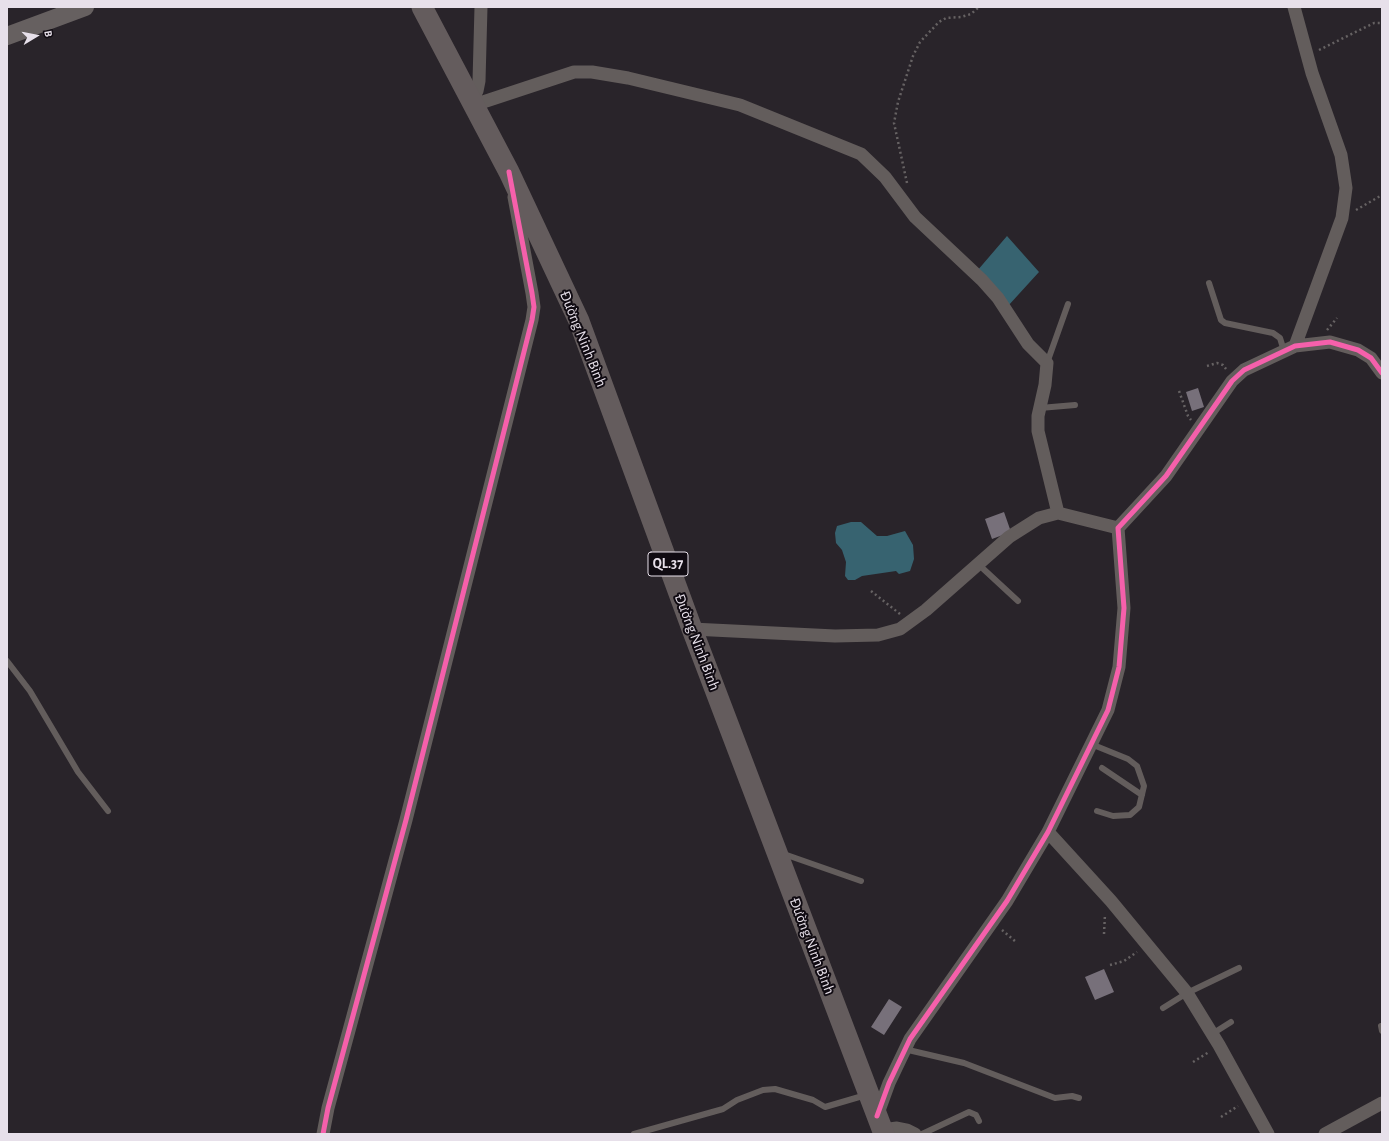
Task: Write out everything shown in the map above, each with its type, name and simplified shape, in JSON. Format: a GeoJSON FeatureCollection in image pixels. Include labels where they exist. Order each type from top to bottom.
{"type":"FeatureCollection","features":[{"type":"Feature","properties":{"kind":"highway","name":"Đường Ninh Bình"},"geometry":{"type":"LineString","coordinates":[[422,8],[509,172],[578,321],[692,629],[881,1127]]}},
{"type":"Feature","properties":{"kind":"main road"},"geometry":{"type":"LineString","coordinates":[[7,36],[85,7]]}},
{"type":"Feature","properties":{"kind":"street"},"geometry":{"type":"LineString","coordinates":[[472,102],[477,91],[479,81],[481,7]]}},
{"type":"Feature","properties":{"kind":"street"},"geometry":{"type":"LineString","coordinates":[[1290,349],[1342,218],[1346,188],[1341,155],[1307,56],[1294,7]]}},
{"type":"Feature","properties":{"kind":"street"},"geometry":{"type":"LineString","coordinates":[[472,102],[574,72],[592,72],[628,78],[740,105],[861,154],[885,177],[916,217],[982,280],[998,298],[1028,344],[1047,364],[1038,431],[1040,446],[1058,513]]}},
{"type":"Feature","properties":{"kind":"street"},"geometry":{"type":"LineString","coordinates":[[323,1134],[330,1101],[408,813],[532,320],[534,307],[532,293],[509,172]]}},
{"type":"Feature","properties":{"kind":"street"},"geometry":{"type":"LineString","coordinates":[[915,1134],[907,1130],[881,1127],[904,1049],[918,1026],[1007,901],[1048,832],[1108,710],[1115,687],[1121,651],[1124,602],[1118,528],[1166,476],[1233,379],[1244,370],[1290,349],[1330,342],[1344,344],[1358,350],[1371,358],[1382,373]]}},
{"type":"Feature","properties":{"kind":"street"},"geometry":{"type":"LineString","coordinates":[[692,629],[835,636],[878,635],[900,629],[926,610],[1015,533],[1039,518],[1058,513],[1118,528]]}},
{"type":"Feature","properties":{"kind":"street"},"geometry":{"type":"LineString","coordinates":[[1048,832],[1111,901],[1187,993],[1219,1045],[1268,1134]]}},
{"type":"Feature","properties":{"kind":"street"},"geometry":{"type":"LineString","coordinates":[[1325,1134],[1382,1103]]}},
{"type":"Feature","properties":{"kind":"lane"},"geometry":{"type":"LineString","coordinates":[[1209,283],[1221,320],[1225,323],[1273,333],[1290,349]]}},
{"type":"Feature","properties":{"kind":"lane"},"geometry":{"type":"LineString","coordinates":[[1047,364],[1068,304]]}},
{"type":"Feature","properties":{"kind":"lane"},"geometry":{"type":"LineString","coordinates":[[1040,408],[1074,405]]}},
{"type":"Feature","properties":{"kind":"lane"},"geometry":{"type":"LineString","coordinates":[[978,564],[1018,601]]}},
{"type":"Feature","properties":{"kind":"lane"},"geometry":{"type":"LineString","coordinates":[[7,661],[30,691],[78,772],[108,811]]}},
{"type":"Feature","properties":{"kind":"lane"},"geometry":{"type":"LineString","coordinates":[[1091,744],[1128,759],[1137,766],[1144,786],[1138,809],[1130,815],[1112,816],[1097,812]]}},
{"type":"Feature","properties":{"kind":"lane"},"geometry":{"type":"LineString","coordinates":[[1102,768],[1142,795]]}},
{"type":"Feature","properties":{"kind":"lane"},"geometry":{"type":"LineString","coordinates":[[776,851],[861,881]]}},
{"type":"Feature","properties":{"kind":"lane"},"geometry":{"type":"LineString","coordinates":[[1163,1008],[1187,993],[1239,968]]}},
{"type":"Feature","properties":{"kind":"lane"},"geometry":{"type":"LineString","coordinates":[[1212,1034],[1231,1022]]}},
{"type":"Feature","properties":{"kind":"lane"},"geometry":{"type":"LineString","coordinates":[[904,1049],[964,1063],[1055,1098],[1072,1096],[1079,1098]]}},
{"type":"Feature","properties":{"kind":"lane"},"geometry":{"type":"LineString","coordinates":[[634,1134],[724,1109],[737,1100],[763,1090],[775,1089],[813,1100],[825,1107],[868,1095]]}},
{"type":"Feature","properties":{"kind":"lane"},"geometry":{"type":"LineString","coordinates":[[922,1134],[969,1112],[976,1116],[979,1121]]}},
{"type":"Feature","properties":{"kind":"path"},"geometry":{"type":"LineString","coordinates":[[907,185],[894,123],[898,102],[913,56],[920,42],[939,22],[946,18],[961,17],[971,14],[979,7]]}},
{"type":"Feature","properties":{"kind":"path"},"geometry":{"type":"LineString","coordinates":[[1307,56],[1374,23],[1382,23]]}},
{"type":"Feature","properties":{"kind":"path"},"geometry":{"type":"LineString","coordinates":[[1344,206],[1358,209],[1382,195]]}},
{"type":"Feature","properties":{"kind":"path"},"geometry":{"type":"LineString","coordinates":[[1207,366],[1217,363],[1223,365],[1233,379]]}},
{"type":"Feature","properties":{"kind":"path"},"geometry":{"type":"LineString","coordinates":[[1179,391],[1188,416],[1198,429]]}},
{"type":"Feature","properties":{"kind":"path"},"geometry":{"type":"LineString","coordinates":[[871,591],[910,621]]}},
{"type":"Feature","properties":{"kind":"path"},"geometry":{"type":"LineString","coordinates":[[992,921],[1016,942]]}},
{"type":"Feature","properties":{"kind":"path"},"geometry":{"type":"LineString","coordinates":[[1110,965],[1124,961],[1147,944]]}},
{"type":"Feature","properties":{"kind":"path"},"geometry":{"type":"LineString","coordinates":[[1193,1062],[1219,1045]]}},
{"type":"Feature","properties":{"kind":"path"},"geometry":{"type":"LineString","coordinates":[[1222,1117],[1248,1099]]}},
{"type":"Feature","properties":{"kind":"water"},"geometry":{"type":"Polygon","coordinates":[[[1007,236],[1039,272],[1008,306],[977,271],[1007,236]]]}},
{"type":"Feature","properties":{"kind":"water"},"geometry":{"type":"Polygon","coordinates":[[[851,522],[861,522],[877,536],[887,536],[905,531],[913,545],[914,559],[910,571],[899,574],[896,571],[862,576],[855,580],[848,580],[845,576],[846,562],[842,550],[836,543],[835,533],[837,526],[851,522]]]}},
{"type":"Feature","properties":{"kind":"building"},"geometry":{"type":"Polygon","coordinates":[[[1198,388],[1204,407],[1192,411],[1186,392],[1198,388]]]}},
{"type":"Feature","properties":{"kind":"building"},"geometry":{"type":"Polygon","coordinates":[[[1004,512],[1011,532],[992,539],[985,519],[1004,512]]]}},
{"type":"Feature","properties":{"kind":"building"},"geometry":{"type":"Polygon","coordinates":[[[1104,969],[1114,992],[1095,1000],[1085,977],[1104,969]]]}},
{"type":"Feature","properties":{"kind":"building"},"geometry":{"type":"Polygon","coordinates":[[[889,999],[902,1007],[884,1035],[871,1027],[889,999]]]}},
{"type":"Feature","properties":{"kind":"cycle path"},"geometry":{"type":"LineString","coordinates":[[323,1134],[328,1108],[406,820],[532,320],[534,307],[532,293],[509,172]]}},
{"type":"Feature","properties":{"kind":"cycle path"},"geometry":{"type":"LineString","coordinates":[[877,1116],[889,1083],[910,1039],[1007,901],[1048,832],[1108,710],[1119,667],[1124,608],[1118,528],[1166,476],[1232,381],[1244,370],[1295,346],[1330,342],[1358,350],[1371,358],[1382,373]]}}]}
